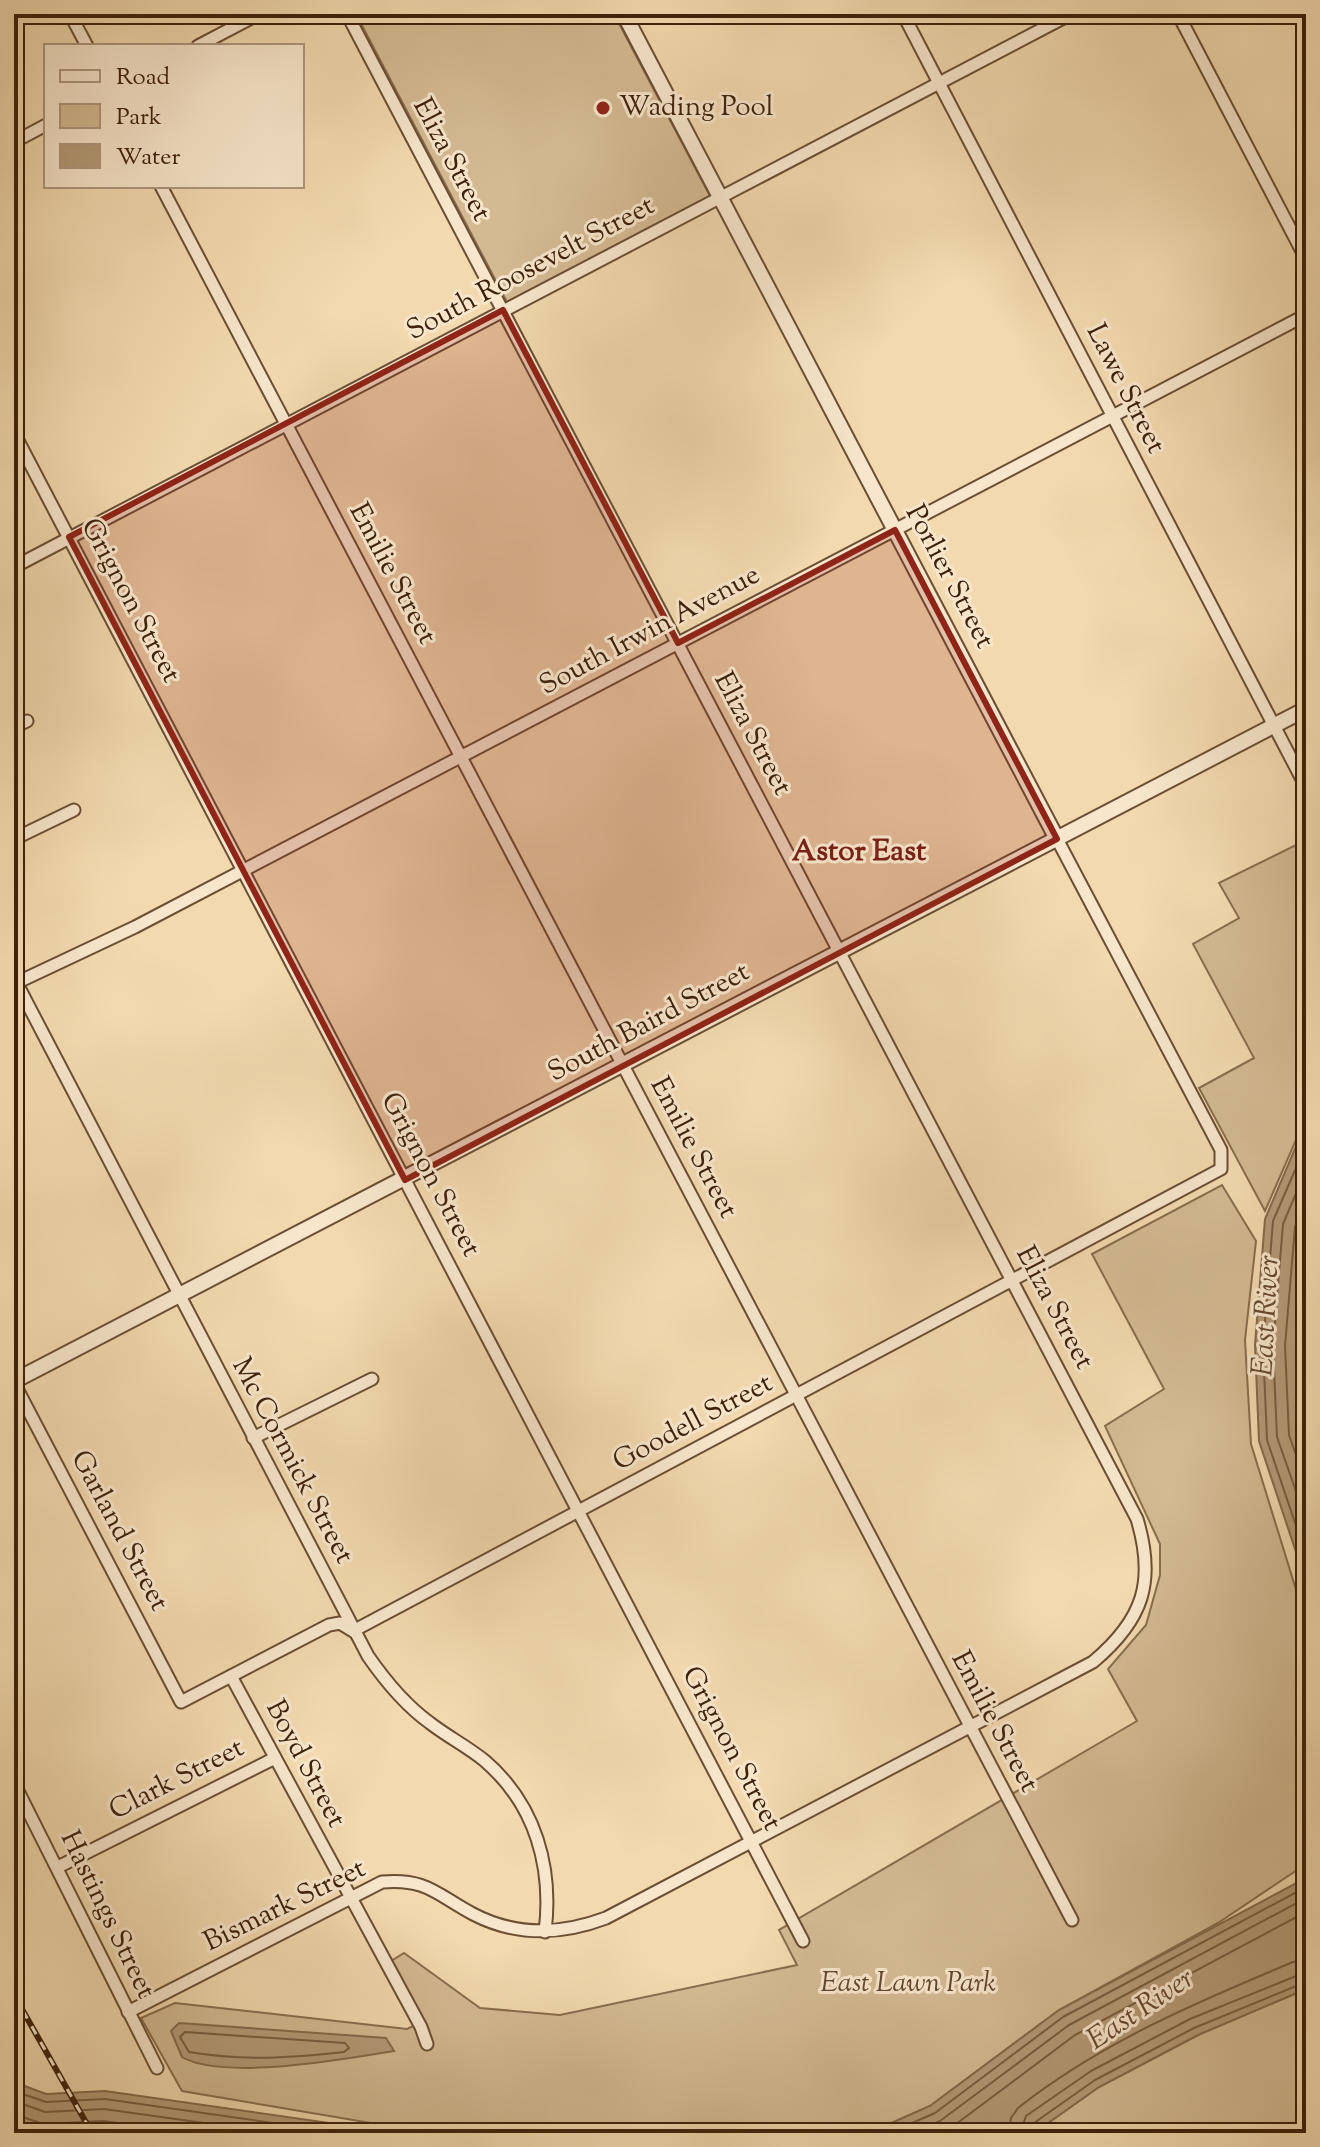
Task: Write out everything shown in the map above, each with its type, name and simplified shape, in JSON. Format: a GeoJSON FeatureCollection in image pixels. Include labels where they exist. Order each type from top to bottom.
{"type":"FeatureCollection","features":[{"type":"Feature","properties":{"kind":"street"},"geometry":{"type":"LineString","coordinates":[[70,14],[86,44]]}},
{"type":"Feature","properties":{"kind":"street"},"geometry":{"type":"LineString","coordinates":[[202,44],[259,14]]}},
{"type":"Feature","properties":{"kind":"street","name":"Eliza Street"},"geometry":{"type":"LineString","coordinates":[[347,14],[1137,1519],[1145,1544],[1146,1579],[1137,1609],[1116,1643],[1093,1662],[969,1727]]}},
{"type":"Feature","properties":{"kind":"street","name":"Porlier Street"},"geometry":{"type":"LineString","coordinates":[[624,14],[1221,1150],[1224,1164]]}},
{"type":"Feature","properties":{"kind":"street","name":"Lawe Street"},"geometry":{"type":"LineString","coordinates":[[903,14],[1306,787]]}},
{"type":"Feature","properties":{"kind":"street","name":"South Roosevelt Street"},"geometry":{"type":"LineString","coordinates":[[14,567],[1071,14]]}},
{"type":"Feature","properties":{"kind":"street"},"geometry":{"type":"LineString","coordinates":[[1178,14],[1306,259]]}},
{"type":"Feature","properties":{"kind":"street"},"geometry":{"type":"LineString","coordinates":[[14,142],[44,126]]}},
{"type":"Feature","properties":{"kind":"street","name":"Emilie Street"},"geometry":{"type":"LineString","coordinates":[[162,188],[1072,1920]]}},
{"type":"Feature","properties":{"kind":"street","name":"South Irwin Avenue"},"geometry":{"type":"LineString","coordinates":[[15,981],[135,927],[1306,315]]}},
{"type":"Feature","properties":{"kind":"street","name":"Grignon Street"},"geometry":{"type":"LineString","coordinates":[[14,433],[803,1941]]}},
{"type":"Feature","properties":{"kind":"street","name":"South Baird Street"},"geometry":{"type":"LineString","coordinates":[[14,1382],[1306,709]]}},
{"type":"Feature","properties":{"kind":"street"},"geometry":{"type":"LineString","coordinates":[[14,727],[27,721]]}},
{"type":"Feature","properties":{"kind":"street"},"geometry":{"type":"LineString","coordinates":[[14,839],[74,810]]}},
{"type":"Feature","properties":{"kind":"street","name":"Mc Cormick Street"},"geometry":{"type":"LineString","coordinates":[[15,981],[353,1631],[396,1693],[431,1724],[487,1763],[515,1794],[533,1826],[545,1863],[548,1907],[545,1932]]}},
{"type":"Feature","properties":{"kind":"street","name":"Goodell Street"},"geometry":{"type":"LineString","coordinates":[[181,1702],[329,1625],[340,1623],[353,1631],[1013,1283],[1209,1177],[1224,1164]]}},
{"type":"Feature","properties":{"kind":"street"},"geometry":{"type":"LineString","coordinates":[[253,1438],[372,1379]]}},
{"type":"Feature","properties":{"kind":"street","name":"Garland Street"},"geometry":{"type":"LineString","coordinates":[[14,1382],[181,1702]]}},
{"type":"Feature","properties":{"kind":"street","name":"Boyd Street"},"geometry":{"type":"LineString","coordinates":[[231,1676],[427,2044]]}},
{"type":"Feature","properties":{"kind":"street","name":"Bismark Street"},"geometry":{"type":"LineString","coordinates":[[128,2012],[382,1882],[412,1881],[439,1891],[487,1921],[523,1931],[545,1932],[585,1926],[969,1727]]}},
{"type":"Feature","properties":{"kind":"street","name":"Clark Street"},"geometry":{"type":"LineString","coordinates":[[58,1867],[275,1758]]}},
{"type":"Feature","properties":{"kind":"street","name":"Hastings Street"},"geometry":{"type":"LineString","coordinates":[[14,1783],[58,1867],[58,1878],[157,2068]]}},
{"type":"Feature","properties":{"kind":"highlighted area"},"geometry":{"type":"Polygon","coordinates":[[[503,310],[678,643],[895,530],[1057,839],[405,1180],[69,537],[503,310]]]}},
{"type":"Feature","properties":{"kind":"green space"},"geometry":{"type":"Polygon","coordinates":[[[356,14],[614,14],[710,196],[507,302],[356,14]]]}},
{"type":"Feature","properties":{"kind":"green space"},"geometry":{"type":"Polygon","coordinates":[[[1306,840],[1306,1117],[1265,1211],[1199,1088],[1254,1058],[1193,944],[1239,918],[1219,883],[1306,840]]]}},
{"type":"Feature","properties":{"kind":"green space","name":"East Lawn Park"},"geometry":{"type":"Polygon","coordinates":[[[1222,1185],[1256,1241],[1245,1340],[1251,1444],[1306,1622],[1306,1864],[1218,1923],[1059,2010],[930,2106],[869,2133],[430,2133],[182,2091],[141,2018],[175,2003],[407,2029],[424,2021],[391,1961],[404,1953],[480,2008],[560,2015],[797,1965],[779,1930],[1137,1721],[1108,1669],[1146,1625],[1160,1575],[1160,1544],[1105,1426],[1164,1389],[1092,1254],[1222,1185]]]}},
{"type":"Feature","properties":{"kind":"green space"},"geometry":{"type":"Polygon","coordinates":[[[1306,1989],[1306,2133],[1034,2133],[1099,2087],[1198,2035],[1306,1989]]]}},
{"type":"Feature","properties":{"kind":"water","name":"East River"},"geometry":{"type":"Polygon","coordinates":[[[1306,1123],[1306,1582],[1259,1441],[1255,1345],[1265,1219],[1306,1123]]]}},
{"type":"Feature","properties":{"kind":"water","name":"East River"},"geometry":{"type":"Polygon","coordinates":[[[1306,1878],[1306,1989],[1198,2035],[1099,2087],[1034,2133],[869,2133],[930,2106],[1059,2010],[1306,1878]]]}},
{"type":"Feature","properties":{"kind":"water"},"geometry":{"type":"Polygon","coordinates":[[[179,2023],[386,2038],[394,2051],[285,2066],[254,2068],[201,2064],[182,2057],[171,2031],[179,2023]]]}},
{"type":"Feature","properties":{"kind":"water"},"geometry":{"type":"Polygon","coordinates":[[[14,2082],[46,2094],[105,2091],[399,2133],[14,2133],[14,2082]]]}},
{"type":"Feature","properties":{"kind":"railway"},"geometry":{"type":"LineString","coordinates":[[14,1995],[92,2133]]}},
{"type":"Feature","properties":{"kind":"place","name":"Wading Pool"},"geometry":{"type":"Point","coordinates":[603,108]}},
{"type":"Feature","properties":{"kind":"district","name":"Astor East"},"geometry":{"type":"Point","coordinates":[859,852]}}]}
